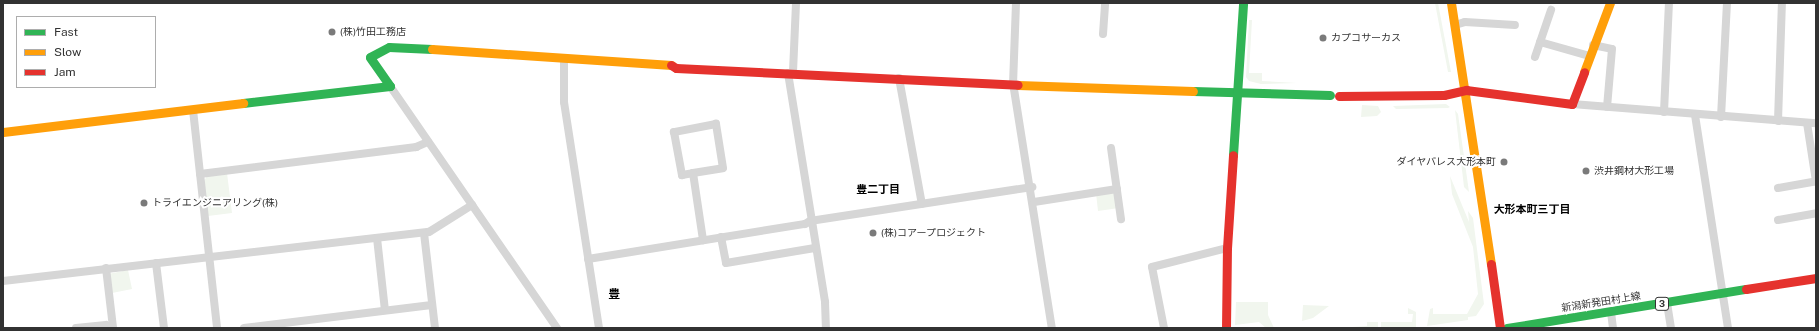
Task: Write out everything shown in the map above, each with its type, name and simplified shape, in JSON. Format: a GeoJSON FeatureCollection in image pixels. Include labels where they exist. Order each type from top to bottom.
{"type":"FeatureCollection","features":[{"type":"Feature","properties":{"kind":"street"},"geometry":{"type":"LineString","coordinates":[[796,3],[790,72],[810,221],[824,302],[826,328]]}},
{"type":"Feature","properties":{"kind":"street"},"geometry":{"type":"LineString","coordinates":[[1016,3],[1013,83],[1032,187],[1052,328]]}},
{"type":"Feature","properties":{"kind":"street"},"geometry":{"type":"LineString","coordinates":[[1103,34],[1106,3]]}},
{"type":"Feature","properties":{"kind":"street"},"geometry":{"type":"LineString","coordinates":[[1226,328],[1227,248],[1243,3]]}},
{"type":"Feature","properties":{"kind":"street"},"geometry":{"type":"LineString","coordinates":[[1451,3],[1466,90],[1500,328]]}},
{"type":"Feature","properties":{"kind":"street"},"geometry":{"type":"LineString","coordinates":[[1572,104],[1588,56],[1610,3]]}},
{"type":"Feature","properties":{"kind":"street"},"geometry":{"type":"LineString","coordinates":[[1664,112],[1669,3]]}},
{"type":"Feature","properties":{"kind":"street"},"geometry":{"type":"LineString","coordinates":[[1721,117],[1727,3]]}},
{"type":"Feature","properties":{"kind":"street"},"geometry":{"type":"LineString","coordinates":[[1778,121],[1782,3]]}},
{"type":"Feature","properties":{"kind":"street"},"geometry":{"type":"LineString","coordinates":[[1535,57],[1551,10]]}},
{"type":"Feature","properties":{"kind":"street"},"geometry":{"type":"LineString","coordinates":[[1455,25],[1465,22],[1515,25]]}},
{"type":"Feature","properties":{"kind":"street"},"geometry":{"type":"LineString","coordinates":[[1540,42],[1588,56]]}},
{"type":"Feature","properties":{"kind":"street"},"geometry":{"type":"LineString","coordinates":[[1593,45],[1612,49],[1607,107]]}},
{"type":"Feature","properties":{"kind":"street"},"geometry":{"type":"LineString","coordinates":[[557,328],[370,57],[389,48],[510,53],[513,56],[672,65],[676,68],[790,72],[1238,94],[1334,96],[1437,95],[1466,90],[1572,104],[1695,115],[1816,123]]}},
{"type":"Feature","properties":{"kind":"street"},"geometry":{"type":"LineString","coordinates":[[564,59],[564,102],[599,328]]}},
{"type":"Feature","properties":{"kind":"street"},"geometry":{"type":"LineString","coordinates":[[899,78],[922,204]]}},
{"type":"Feature","properties":{"kind":"street"},"geometry":{"type":"LineString","coordinates":[[3,132],[390,86]]}},
{"type":"Feature","properties":{"kind":"street"},"geometry":{"type":"LineString","coordinates":[[193,110],[217,328]]}},
{"type":"Feature","properties":{"kind":"street"},"geometry":{"type":"LineString","coordinates":[[1695,115],[1724,294],[1728,328]]}},
{"type":"Feature","properties":{"kind":"street"},"geometry":{"type":"LineString","coordinates":[[1778,188],[1816,181],[1807,122]]}},
{"type":"Feature","properties":{"kind":"street"},"geometry":{"type":"LineString","coordinates":[[716,124],[723,168],[693,173],[682,175],[674,132],[716,124]]}},
{"type":"Feature","properties":{"kind":"street"},"geometry":{"type":"LineString","coordinates":[[200,174],[416,147],[428,142]]}},
{"type":"Feature","properties":{"kind":"street"},"geometry":{"type":"LineString","coordinates":[[1111,148],[1121,219]]}},
{"type":"Feature","properties":{"kind":"street"},"geometry":{"type":"LineString","coordinates":[[693,173],[703,240]]}},
{"type":"Feature","properties":{"kind":"street"},"geometry":{"type":"LineString","coordinates":[[588,259],[805,224],[810,221],[1032,187]]}},
{"type":"Feature","properties":{"kind":"street"},"geometry":{"type":"LineString","coordinates":[[1034,202],[1117,189]]}},
{"type":"Feature","properties":{"kind":"street"},"geometry":{"type":"LineString","coordinates":[[3,281],[106,268],[424,233],[472,205]]}},
{"type":"Feature","properties":{"kind":"street"},"geometry":{"type":"LineString","coordinates":[[1778,220],[1816,212]]}},
{"type":"Feature","properties":{"kind":"street"},"geometry":{"type":"LineString","coordinates":[[424,233],[435,328]]}},
{"type":"Feature","properties":{"kind":"street"},"geometry":{"type":"LineString","coordinates":[[722,237],[726,263],[815,248]]}},
{"type":"Feature","properties":{"kind":"street"},"geometry":{"type":"LineString","coordinates":[[377,238],[385,310]]}},
{"type":"Feature","properties":{"kind":"street"},"geometry":{"type":"LineString","coordinates":[[1164,328],[1152,267],[1227,248]]}},
{"type":"Feature","properties":{"kind":"street"},"geometry":{"type":"LineString","coordinates":[[156,263],[164,328]]}},
{"type":"Feature","properties":{"kind":"street"},"geometry":{"type":"LineString","coordinates":[[76,328],[109,326],[106,268]]}},
{"type":"Feature","properties":{"kind":"street","name":"新潟新発田村上線"},"geometry":{"type":"LineString","coordinates":[[1507,328],[1816,278]]}},
{"type":"Feature","properties":{"kind":"street"},"geometry":{"type":"LineString","coordinates":[[1667,303],[1671,328]]}},
{"type":"Feature","properties":{"kind":"street"},"geometry":{"type":"LineString","coordinates":[[244,328],[432,305]]}},
{"type":"Feature","properties":{"kind":"street"},"geometry":{"type":"LineString","coordinates":[[1610,312],[1613,328]]}},
{"type":"Feature","properties":{"kind":"shaded area"},"geometry":{"type":"Polygon","coordinates":[[[1435,3],[1438,3],[1451,72],[1448,72],[1435,3]]]}},
{"type":"Feature","properties":{"kind":"shaded area"},"geometry":{"type":"Polygon","coordinates":[[[1249,20],[1252,20],[1249,73],[1262,73],[1262,81],[1297,83],[1261,84],[1249,81],[1246,77],[1249,20]]]}},
{"type":"Feature","properties":{"kind":"shaded area"},"geometry":{"type":"Polygon","coordinates":[[[1446,104],[1450,107],[1396,109],[1393,106],[1446,104]]]}},
{"type":"Feature","properties":{"kind":"shaded area"},"geometry":{"type":"Polygon","coordinates":[[[1362,105],[1378,106],[1381,112],[1377,116],[1361,117],[1362,105]]]}},
{"type":"Feature","properties":{"kind":"shaded area"},"geometry":{"type":"Polygon","coordinates":[[[1455,110],[1458,114],[1469,192],[1464,187],[1455,110]]]}},
{"type":"Feature","properties":{"kind":"shaded area"},"geometry":{"type":"Polygon","coordinates":[[[227,173],[232,213],[208,216],[204,181],[207,176],[227,173]]]}},
{"type":"Feature","properties":{"kind":"shaded area"},"geometry":{"type":"Polygon","coordinates":[[[1450,176],[1469,222],[1468,211],[1473,218],[1484,304],[1476,316],[1468,317],[1468,320],[1427,326],[1430,309],[1433,308],[1433,314],[1467,314],[1478,294],[1473,247],[1452,194],[1450,176]]]}},
{"type":"Feature","properties":{"kind":"shaded area"},"geometry":{"type":"Polygon","coordinates":[[[1116,190],[1119,208],[1098,211],[1096,193],[1116,190]]]}},
{"type":"Feature","properties":{"kind":"shaded area"},"geometry":{"type":"Polygon","coordinates":[[[128,270],[132,289],[112,293],[108,274],[128,270]]]}},
{"type":"Feature","properties":{"kind":"shaded area"},"geometry":{"type":"Polygon","coordinates":[[[1236,302],[1268,302],[1268,315],[1274,328],[1266,328],[1259,322],[1235,325],[1236,302]]]}},
{"type":"Feature","properties":{"kind":"shaded area"},"geometry":{"type":"Polygon","coordinates":[[[1303,305],[1329,306],[1313,318],[1302,321],[1303,305]]]}},
{"type":"Feature","properties":{"kind":"shaded area"},"geometry":{"type":"Polygon","coordinates":[[[1408,308],[1416,312],[1416,327],[1381,328],[1381,322],[1412,322],[1413,314],[1408,314],[1408,308]]]}},
{"type":"Feature","properties":{"kind":"shaded area"},"geometry":{"type":"Polygon","coordinates":[[[1367,322],[1378,322],[1378,328],[1337,328],[1367,326],[1367,322]]]}},
{"type":"Feature","properties":{"kind":"traffic: fast"},"geometry":{"type":"LineString","coordinates":[[1233,155],[1243,3]]}},
{"type":"Feature","properties":{"kind":"traffic: fast"},"geometry":{"type":"LineString","coordinates":[[243,103],[390,86],[370,57],[389,47],[432,49]]}},
{"type":"Feature","properties":{"kind":"traffic: fast"},"geometry":{"type":"LineString","coordinates":[[1193,91],[1330,95]]}},
{"type":"Feature","properties":{"kind":"traffic: fast"},"geometry":{"type":"LineString","coordinates":[[1507,328],[1746,289]]}},
{"type":"Feature","properties":{"kind":"traffic: slow"},"geometry":{"type":"LineString","coordinates":[[1451,3],[1491,264]]}},
{"type":"Feature","properties":{"kind":"traffic: slow"},"geometry":{"type":"LineString","coordinates":[[1584,72],[1610,3]]}},
{"type":"Feature","properties":{"kind":"traffic: slow"},"geometry":{"type":"LineString","coordinates":[[432,49],[671,65]]}},
{"type":"Feature","properties":{"kind":"traffic: slow"},"geometry":{"type":"LineString","coordinates":[[1018,85],[1193,91]]}},
{"type":"Feature","properties":{"kind":"traffic: slow"},"geometry":{"type":"LineString","coordinates":[[3,132],[243,103]]}},
{"type":"Feature","properties":{"kind":"traffic: jam"},"geometry":{"type":"LineString","coordinates":[[671,65],[676,68],[1018,85]]}},
{"type":"Feature","properties":{"kind":"traffic: jam"},"geometry":{"type":"LineString","coordinates":[[1339,96],[1444,95],[1466,90],[1572,104],[1584,72]]}},
{"type":"Feature","properties":{"kind":"traffic: jam"},"geometry":{"type":"LineString","coordinates":[[1226,328],[1227,248],[1233,155]]}},
{"type":"Feature","properties":{"kind":"traffic: jam"},"geometry":{"type":"LineString","coordinates":[[1491,264],[1500,328]]}},
{"type":"Feature","properties":{"kind":"traffic: jam"},"geometry":{"type":"LineString","coordinates":[[1746,289],[1816,278]]}},
{"type":"Feature","properties":{"kind":"place","name":"(株)竹田工務店"},"geometry":{"type":"Point","coordinates":[332,32]}},
{"type":"Feature","properties":{"kind":"place","name":"カプコサーカス"},"geometry":{"type":"Point","coordinates":[1323,38]}},
{"type":"Feature","properties":{"kind":"place","name":"ダイヤパレス大形本町"},"geometry":{"type":"Point","coordinates":[1504,162]}},
{"type":"Feature","properties":{"kind":"place","name":"渋井鋼材大形工場"},"geometry":{"type":"Point","coordinates":[1586,171]}},
{"type":"Feature","properties":{"kind":"place","name":"トライエンジニアリング(株)"},"geometry":{"type":"Point","coordinates":[144,203]}},
{"type":"Feature","properties":{"kind":"place","name":"(株)コアープロジェクト"},"geometry":{"type":"Point","coordinates":[873,233]}},
{"type":"Feature","properties":{"kind":"district","name":"豊二丁目"},"geometry":{"type":"Point","coordinates":[878,189]}},
{"type":"Feature","properties":{"kind":"district","name":"大形本町三丁目"},"geometry":{"type":"Point","coordinates":[1532,209]}},
{"type":"Feature","properties":{"kind":"district","name":"豊"},"geometry":{"type":"Point","coordinates":[614,295]}}]}
